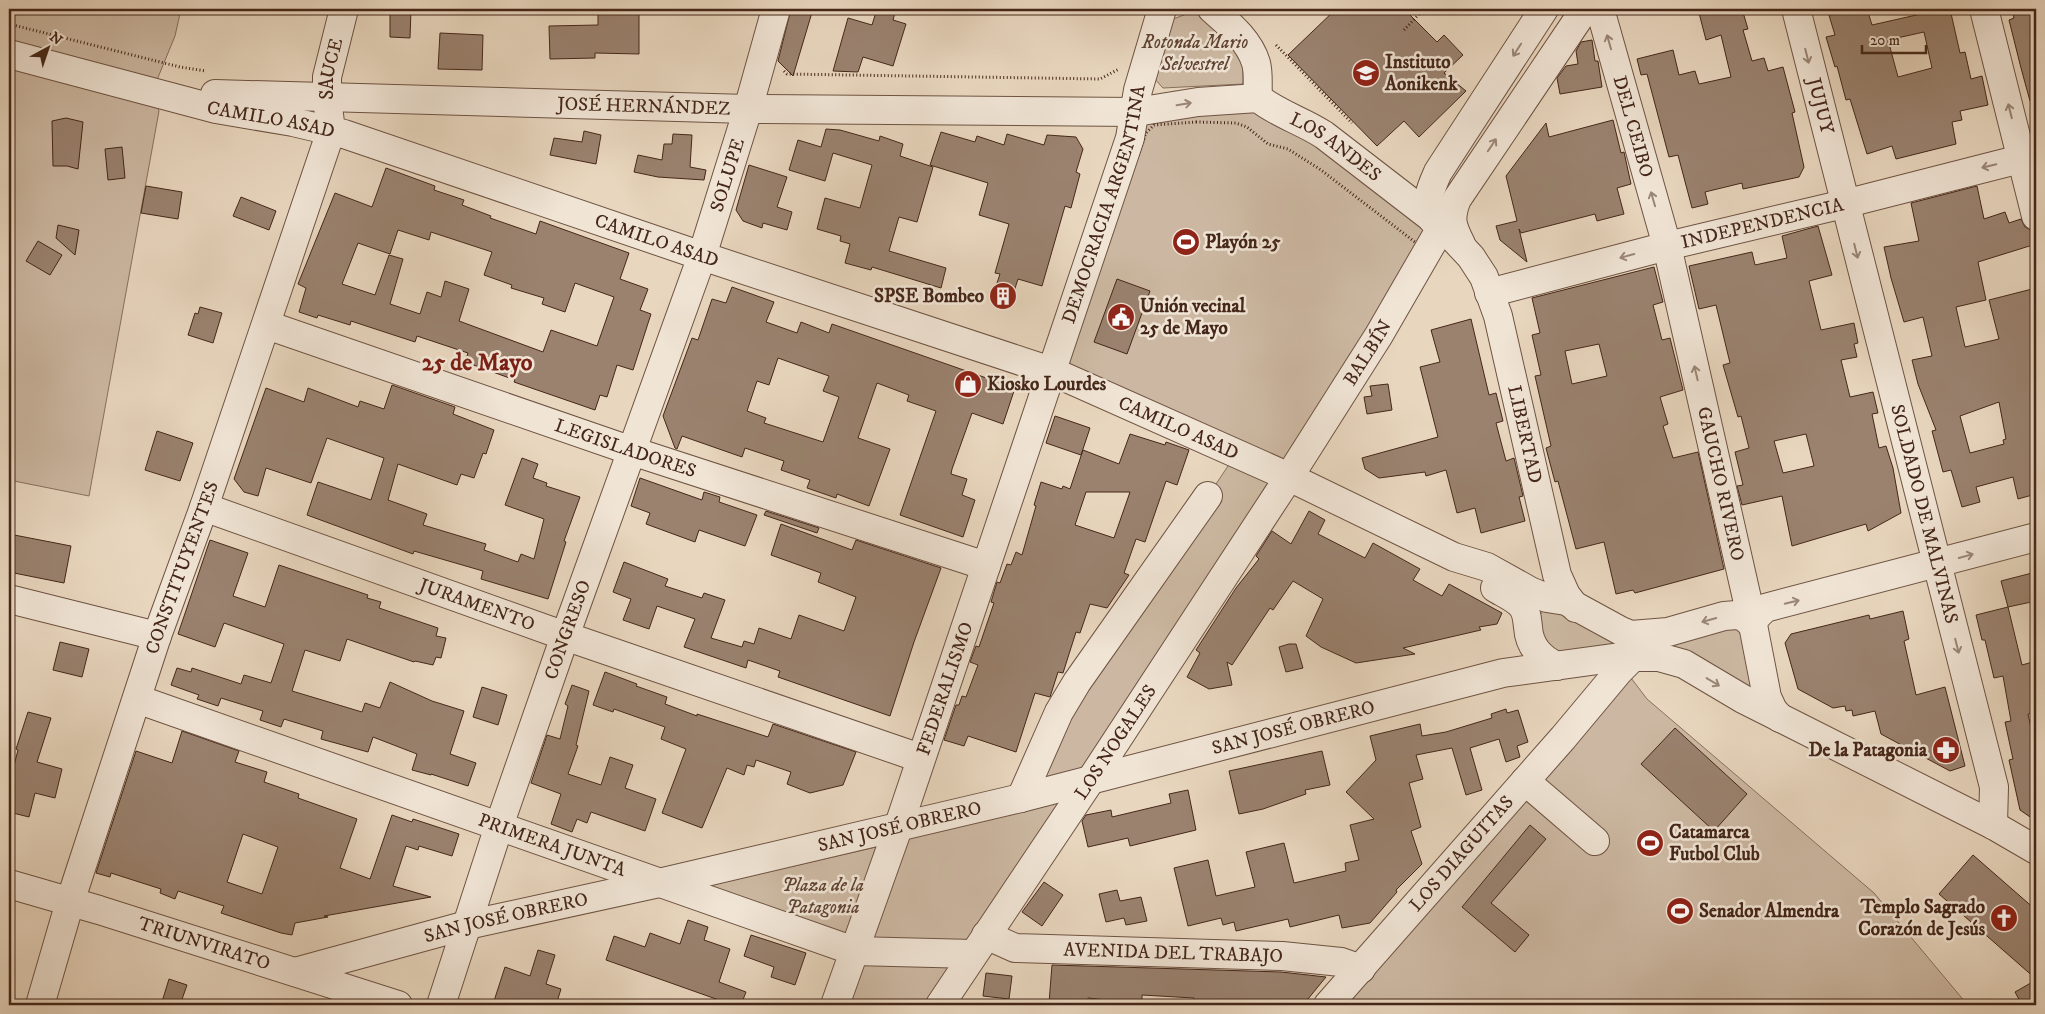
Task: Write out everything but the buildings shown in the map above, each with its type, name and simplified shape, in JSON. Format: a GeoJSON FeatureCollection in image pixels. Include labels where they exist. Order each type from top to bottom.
{"type":"FeatureCollection","features":[{"type":"Feature","properties":{"kind":"street","name":"SAUCE"},"geometry":{"type":"LineString","coordinates":[[331,131],[327,98],[327,77],[344,9]]}},
{"type":"Feature","properties":{"kind":"street","name":"SOLUPE"},"geometry":{"type":"LineString","coordinates":[[702,256],[748,109],[776,9]]}},
{"type":"Feature","properties":{"kind":"street","name":"DEMOCRACIA ARGENTINA"},"geometry":{"type":"LineString","coordinates":[[1058,363],[1130,138],[1136,112],[1138,90],[1163,9]]}},
{"type":"Feature","properties":{"kind":"street"},"geometry":{"type":"LineString","coordinates":[[1464,185],[1451,198],[1440,204],[1422,209],[1405,191],[1415,188],[1438,172],[1544,9]]}},
{"type":"Feature","properties":{"kind":"street"},"geometry":{"type":"LineString","coordinates":[[1464,250],[1453,226],[1451,214],[1464,185],[1585,9]]}},
{"type":"Feature","properties":{"kind":"street","name":"DEL CEIBO"},"geometry":{"type":"LineString","coordinates":[[1600,9],[1667,246]]}},
{"type":"Feature","properties":{"kind":"street","name":"JUJUY"},"geometry":{"type":"LineString","coordinates":[[1796,9],[1844,204]]}},
{"type":"Feature","properties":{"kind":"street"},"geometry":{"type":"LineString","coordinates":[[1984,9],[2029,156],[2036,216]]}},
{"type":"Feature","properties":{"kind":"street"},"geometry":{"type":"LineString","coordinates":[[1136,112],[1198,102],[1258,98],[1257,64],[1250,48],[1223,14]]}},
{"type":"Feature","properties":{"kind":"street","name":"CAMILO ASAD"},"geometry":{"type":"LineString","coordinates":[[9,54],[216,109],[293,122],[344,134],[702,256],[1058,363],[1454,557]]}},
{"type":"Feature","properties":{"kind":"street","name":"JOSÉ HERNÁNDEZ"},"geometry":{"type":"LineString","coordinates":[[152,92],[748,109],[1136,112]]}},
{"type":"Feature","properties":{"kind":"street","name":"LOS ANDES"},"geometry":{"type":"LineString","coordinates":[[1258,98],[1268,106],[1307,123],[1422,209],[1464,250],[1484,278],[1489,292]]}},
{"type":"Feature","properties":{"kind":"street","name":"CONSTITUYENTES"},"geometry":{"type":"LineString","coordinates":[[40,1005],[70,902],[157,636],[267,325],[331,131]]}},
{"type":"Feature","properties":{"kind":"street","name":"INDEPENDENCIA"},"geometry":{"type":"LineString","coordinates":[[1489,292],[2029,156]]}},
{"type":"Feature","properties":{"kind":"street","name":"BALBÍN"},"geometry":{"type":"LineString","coordinates":[[1289,477],[1379,335],[1422,209],[1438,172]]}},
{"type":"Feature","properties":{"kind":"street","name":"SOLDADO DE MALVINAS"},"geometry":{"type":"LineString","coordinates":[[1844,204],[1994,787],[1992,825]]}},
{"type":"Feature","properties":{"kind":"street","name":"GAUCHO RIVERO"},"geometry":{"type":"LineString","coordinates":[[1667,246],[1753,625],[1754,693],[1770,703],[1780,718],[1992,825]]}},
{"type":"Feature","properties":{"kind":"street","name":"CONGRESO"},"geometry":{"type":"LineString","coordinates":[[441,1005],[499,826],[565,636],[702,256]]}},
{"type":"Feature","properties":{"kind":"street","name":"LIBERTAD"},"geometry":{"type":"LineString","coordinates":[[1489,292],[1498,316],[1552,586],[1566,595],[1576,608],[1621,631],[1632,634],[1668,632],[1724,616],[1737,615],[1744,616],[1753,625]]}},
{"type":"Feature","properties":{"kind":"street","name":"LEGISLADORES"},"geometry":{"type":"LineString","coordinates":[[267,325],[632,451],[986,566]]}},
{"type":"Feature","properties":{"kind":"street","name":"FEDERALISMO"},"geometry":{"type":"LineString","coordinates":[[835,1005],[1058,363]]}},
{"type":"Feature","properties":{"kind":"street","name":"LOS NOGALES"},"geometry":{"type":"LineString","coordinates":[[940,1005],[1092,778],[1289,477]]}},
{"type":"Feature","properties":{"kind":"street"},"geometry":{"type":"LineString","coordinates":[[1021,798],[1059,712],[1077,682],[1208,496]]}},
{"type":"Feature","properties":{"kind":"street","name":"JURAMENTO"},"geometry":{"type":"LineString","coordinates":[[204,507],[565,636],[920,758]]}},
{"type":"Feature","properties":{"kind":"street"},"geometry":{"type":"LineString","coordinates":[[1753,625],[1757,614],[1765,608],[2036,537]]}},
{"type":"Feature","properties":{"kind":"street"},"geometry":{"type":"LineString","coordinates":[[1454,557],[1487,566],[1523,587],[1552,586]]}},
{"type":"Feature","properties":{"kind":"street"},"geometry":{"type":"LineString","coordinates":[[1454,557],[1479,578],[1522,606],[1539,656],[1545,660],[1566,665],[1589,677],[1592,683],[1594,700]]}},
{"type":"Feature","properties":{"kind":"street"},"geometry":{"type":"LineString","coordinates":[[1529,627],[1534,608],[1552,586]]}},
{"type":"Feature","properties":{"kind":"street"},"geometry":{"type":"LineString","coordinates":[[9,599],[157,636]]}},
{"type":"Feature","properties":{"kind":"street","name":"SAN JOSÉ OBRERO"},"geometry":{"type":"LineString","coordinates":[[1503,673],[1529,658],[1531,652],[1529,627]]}},
{"type":"Feature","properties":{"kind":"street","name":"LOS DIAGUITAS"},"geometry":{"type":"LineString","coordinates":[[1328,1005],[1526,781],[1619,670],[1633,657]]}},
{"type":"Feature","properties":{"kind":"street","name":"SAN JOSÉ OBRERO"},"geometry":{"type":"LineString","coordinates":[[295,972],[467,925],[659,883],[1021,798],[1092,778],[1503,673],[1566,665],[1602,658],[1659,657],[1684,664],[1754,693]]}},
{"type":"Feature","properties":{"kind":"street","name":"PRIMERA JUNTA"},"geometry":{"type":"LineString","coordinates":[[137,699],[854,951],[980,945]]}},
{"type":"Feature","properties":{"kind":"street"},"geometry":{"type":"LineString","coordinates":[[1526,781],[1595,841]]}},
{"type":"Feature","properties":{"kind":"street"},"geometry":{"type":"LineString","coordinates":[[1992,825],[2036,850]]}},
{"type":"Feature","properties":{"kind":"street","name":"TRIUNVIRATO"},"geometry":{"type":"LineString","coordinates":[[9,884],[398,1005]]}},
{"type":"Feature","properties":{"kind":"street","name":"AVENIDA DEL TRABAJO"},"geometry":{"type":"LineString","coordinates":[[980,945],[1015,948],[1282,956],[1334,961],[1360,968]]}},
{"type":"Feature","properties":{"kind":"path"},"geometry":{"type":"LineString","coordinates":[[1404,30],[1424,9]]}},
{"type":"Feature","properties":{"kind":"path"},"geometry":{"type":"LineString","coordinates":[[9,24],[180,67],[207,71]]}},
{"type":"Feature","properties":{"kind":"path"},"geometry":{"type":"LineString","coordinates":[[1274,42],[1355,126]]}},
{"type":"Feature","properties":{"kind":"path"},"geometry":{"type":"LineString","coordinates":[[781,68],[786,74],[1100,79],[1120,68]]}},
{"type":"Feature","properties":{"kind":"path"},"geometry":{"type":"LineString","coordinates":[[1196,122],[1236,123],[1247,127],[1268,144],[1288,149],[1321,170],[1424,249],[1378,332],[1294,465],[1279,469],[1074,377],[1058,363],[1146,133],[1154,125],[1196,122]]}},
{"type":"Feature","properties":{"kind":"green space"},"geometry":{"type":"Polygon","coordinates":[[[9,9],[181,9],[175,36],[152,92],[159,111],[89,496],[9,480],[9,9]]]}},
{"type":"Feature","properties":{"kind":"green space","name":"Rotonda Mario Selvestrel"},"geometry":{"type":"Polygon","coordinates":[[[1197,10],[1225,33],[1243,60],[1243,84],[1163,88],[1151,75],[1168,21],[1197,10]]]}},
{"type":"Feature","properties":{"kind":"green space"},"geometry":{"type":"Polygon","coordinates":[[[1258,98],[1442,226],[940,1005],[835,1005],[898,828],[1021,798],[1236,454],[1051,371],[1136,112],[1258,98]]]}},
{"type":"Feature","properties":{"kind":"green space"},"geometry":{"type":"Polygon","coordinates":[[[1546,607],[1604,632],[1738,623],[1757,679],[1749,690],[1726,679],[1550,655],[1537,619],[1546,607]]]}},
{"type":"Feature","properties":{"kind":"green space","name":"Catamarca Futbol Club"},"geometry":{"type":"Polygon","coordinates":[[[1631,678],[1647,699],[1874,893],[1966,1003],[1964,1005],[1341,1005],[1631,678]]]}},
{"type":"Feature","properties":{"kind":"green space","name":"Plaza de la Patagonia"},"geometry":{"type":"Polygon","coordinates":[[[876,847],[845,940],[694,889],[876,847]]]}},
{"type":"Feature","properties":{"kind":"place","name":"Instituto Aonikenk"},"geometry":{"type":"Point","coordinates":[1366,73]}},
{"type":"Feature","properties":{"kind":"place","name":"Playón 25"},"geometry":{"type":"Point","coordinates":[1186,242]}},
{"type":"Feature","properties":{"kind":"place","name":"SPSE Bombeo"},"geometry":{"type":"Point","coordinates":[1003,296]}},
{"type":"Feature","properties":{"kind":"place","name":"Unión vecinal 25 de Mayo"},"geometry":{"type":"Point","coordinates":[1121,317]}},
{"type":"Feature","properties":{"kind":"place","name":"Kiosko Lourdes"},"geometry":{"type":"Point","coordinates":[968,384]}},
{"type":"Feature","properties":{"kind":"place","name":"De la Patagonia"},"geometry":{"type":"Point","coordinates":[1946,750]}},
{"type":"Feature","properties":{"kind":"place","name":"Catamarca Futbol Club"},"geometry":{"type":"Point","coordinates":[1650,843]}},
{"type":"Feature","properties":{"kind":"place","name":"Senador Almendra"},"geometry":{"type":"Point","coordinates":[1680,911]}},
{"type":"Feature","properties":{"kind":"place","name":"Templo Sagrado Corazón de Jesús"},"geometry":{"type":"Point","coordinates":[2004,918]}},
{"type":"Feature","properties":{"kind":"district","name":"25 de Mayo"},"geometry":{"type":"Point","coordinates":[477,363]}}]}
